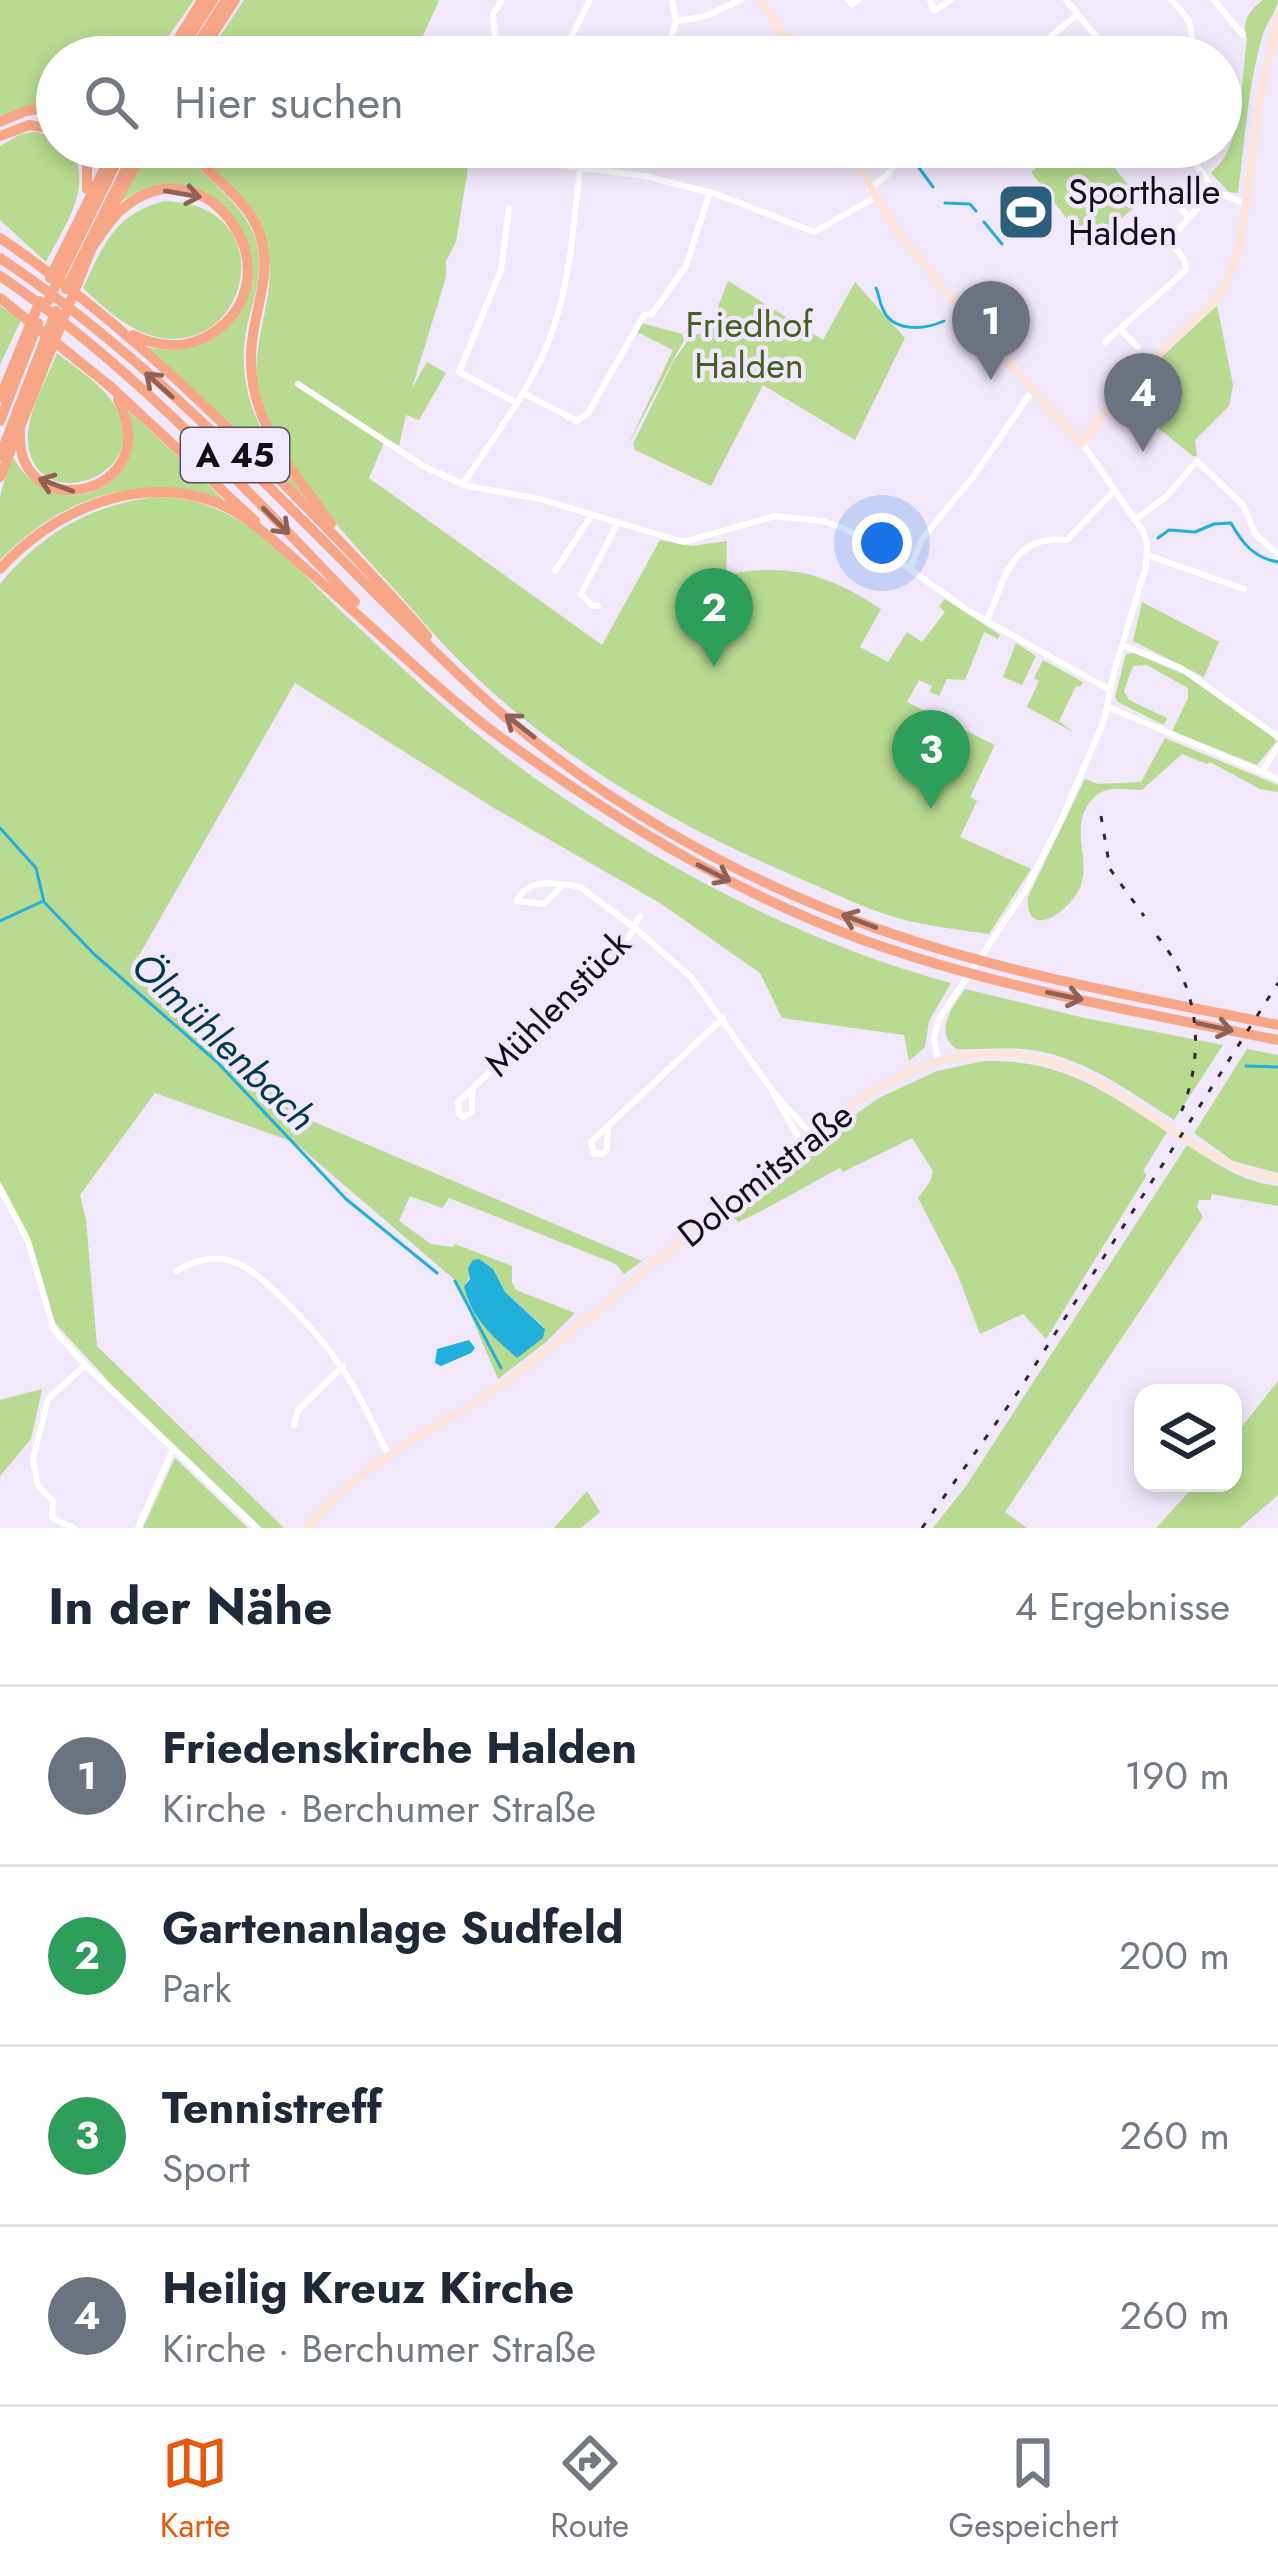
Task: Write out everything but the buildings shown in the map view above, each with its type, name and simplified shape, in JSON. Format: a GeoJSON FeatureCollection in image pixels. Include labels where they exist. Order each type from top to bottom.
{"type":"FeatureCollection","features":[{"type":"Feature","properties":{"kind":"highway"},"geometry":{"type":"LineString","coordinates":[[180,36],[202,0]]}},
{"type":"Feature","properties":{"kind":"highway"},"geometry":{"type":"LineString","coordinates":[[185,36],[213,0]]}},
{"type":"Feature","properties":{"kind":"highway"},"geometry":{"type":"LineString","coordinates":[[211,36],[231,0]]}},
{"type":"Feature","properties":{"kind":"highway"},"geometry":{"type":"LineString","coordinates":[[204,36],[231,0]]}},
{"type":"Feature","properties":{"kind":"highway"},"geometry":{"type":"LineString","coordinates":[[0,122],[36,109]]}},
{"type":"Feature","properties":{"kind":"highway"},"geometry":{"type":"LineString","coordinates":[[0,136],[22,126],[36,127]]}},
{"type":"Feature","properties":{"kind":"highway"},"geometry":{"type":"LineString","coordinates":[[71,263],[73,228],[89,179],[86,168]]}},
{"type":"Feature","properties":{"kind":"highway"},"geometry":{"type":"LineString","coordinates":[[73,228],[107,168]]}},
{"type":"Feature","properties":{"kind":"highway"},"geometry":{"type":"LineString","coordinates":[[0,421],[110,168]]}},
{"type":"Feature","properties":{"kind":"highway"},"geometry":{"type":"LineString","coordinates":[[0,455],[36,343],[71,263],[128,168]]}},
{"type":"Feature","properties":{"kind":"highway"},"geometry":{"type":"LineString","coordinates":[[91,249],[131,168]]}},
{"type":"Feature","properties":{"kind":"highway"},"geometry":{"type":"LineString","coordinates":[[208,168],[244,207],[259,232],[265,277],[251,346],[256,399],[281,456],[350,552]]}},
{"type":"Feature","properties":{"kind":"highway"},"geometry":{"type":"LineString","coordinates":[[71,263],[91,249],[124,206],[166,190],[196,194],[221,208],[244,244],[248,264],[244,292],[228,319],[209,336],[167,345],[119,328]]}},
{"type":"Feature","properties":{"kind":"highway"},"geometry":{"type":"LineString","coordinates":[[0,234],[119,328],[238,438],[350,552],[455,670]]}},
{"type":"Feature","properties":{"kind":"highway","name":"A 45"},"geometry":{"type":"LineString","coordinates":[[0,258],[83,320],[206,427],[478,693],[588,779],[684,840],[820,907],[970,957],[1278,1025]]}},
{"type":"Feature","properties":{"kind":"highway","name":"A 45"},"geometry":{"type":"LineString","coordinates":[[0,276],[78,335],[153,402],[398,647],[495,733],[578,792],[691,861],[840,931],[962,971],[1278,1040]]}},
{"type":"Feature","properties":{"kind":"highway"},"geometry":{"type":"LineString","coordinates":[[0,298],[111,387],[279,546],[398,647]]}},
{"type":"Feature","properties":{"kind":"highway"},"geometry":{"type":"LineString","coordinates":[[0,376],[15,356],[36,343]]}},
{"type":"Feature","properties":{"kind":"highway"},"geometry":{"type":"LineString","coordinates":[[36,343],[38,376],[20,430],[20,448],[30,471],[61,490],[99,484],[123,460],[129,439],[126,417],[111,387]]}},
{"type":"Feature","properties":{"kind":"highway"},"geometry":{"type":"LineString","coordinates":[[0,398],[15,356]]}},
{"type":"Feature","properties":{"kind":"highway"},"geometry":{"type":"LineString","coordinates":[[0,478],[38,376]]}},
{"type":"Feature","properties":{"kind":"highway"},"geometry":{"type":"LineString","coordinates":[[0,569],[57,521],[102,501],[142,493],[174,492],[210,500],[279,546]]}},
{"type":"Feature","properties":{"kind":"street"},"geometry":{"type":"LineString","coordinates":[[495,36],[493,14],[502,0]]}},
{"type":"Feature","properties":{"kind":"street"},"geometry":{"type":"LineString","coordinates":[[572,36],[590,0]]}},
{"type":"Feature","properties":{"kind":"street"},"geometry":{"type":"LineString","coordinates":[[672,0],[676,21],[672,36]]}},
{"type":"Feature","properties":{"kind":"street"},"geometry":{"type":"LineString","coordinates":[[676,21],[706,16],[741,0]]}},
{"type":"Feature","properties":{"kind":"street"},"geometry":{"type":"LineString","coordinates":[[759,0],[783,36]]}},
{"type":"Feature","properties":{"kind":"street"},"geometry":{"type":"LineString","coordinates":[[848,0],[855,4],[858,0]]}},
{"type":"Feature","properties":{"kind":"street"},"geometry":{"type":"LineString","coordinates":[[930,0],[934,11],[951,0]]}},
{"type":"Feature","properties":{"kind":"street"},"geometry":{"type":"LineString","coordinates":[[1066,0],[1095,36]]}},
{"type":"Feature","properties":{"kind":"street"},"geometry":{"type":"LineString","coordinates":[[1172,0],[1189,21],[1194,36]]}},
{"type":"Feature","properties":{"kind":"street"},"geometry":{"type":"LineString","coordinates":[[1214,0],[1244,34]]}},
{"type":"Feature","properties":{"kind":"street"},"geometry":{"type":"LineString","coordinates":[[1052,36],[1077,15]]}},
{"type":"Feature","properties":{"kind":"street"},"geometry":{"type":"LineString","coordinates":[[1082,443],[1138,372],[1219,296],[1240,244],[1261,92],[1278,16]]}},
{"type":"Feature","properties":{"kind":"street"},"geometry":{"type":"LineString","coordinates":[[463,484],[523,393],[554,327],[580,168]]}},
{"type":"Feature","properties":{"kind":"street"},"geometry":{"type":"LineString","coordinates":[[587,168],[710,192],[814,232],[874,198]]}},
{"type":"Feature","properties":{"kind":"street"},"geometry":{"type":"LineString","coordinates":[[859,168],[874,198],[942,287],[1096,458],[1146,537],[1148,556],[1093,748],[1032,879],[938,1019],[934,1038],[938,1061]]}},
{"type":"Feature","properties":{"kind":"street"},"geometry":{"type":"LineString","coordinates":[[868,189],[891,168]]}},
{"type":"Feature","properties":{"kind":"street"},"geometry":{"type":"LineString","coordinates":[[1199,168],[1214,190],[1244,204]]}},
{"type":"Feature","properties":{"kind":"street"},"geometry":{"type":"LineString","coordinates":[[1106,342],[1186,270],[1169,242],[1214,190]]}},
{"type":"Feature","properties":{"kind":"street"},"geometry":{"type":"LineString","coordinates":[[1169,191],[1187,216]]}},
{"type":"Feature","properties":{"kind":"street"},"geometry":{"type":"LineString","coordinates":[[523,393],[577,421],[588,413],[644,316],[652,314],[683,272],[710,192]]}},
{"type":"Feature","properties":{"kind":"street"},"geometry":{"type":"LineString","coordinates":[[459,372],[502,269],[509,208]]}},
{"type":"Feature","properties":{"kind":"street"},"geometry":{"type":"LineString","coordinates":[[1120,329],[1138,347]]}},
{"type":"Feature","properties":{"kind":"street"},"geometry":{"type":"LineString","coordinates":[[446,369],[517,403]]}},
{"type":"Feature","properties":{"kind":"street"},"geometry":{"type":"LineString","coordinates":[[298,383],[425,467],[463,484],[519,494],[683,542],[775,516],[822,521],[853,533],[987,621],[1110,690]]}},
{"type":"Feature","properties":{"kind":"street"},"geometry":{"type":"LineString","coordinates":[[910,569],[922,539],[973,477],[1032,391]]}},
{"type":"Feature","properties":{"kind":"street"},"geometry":{"type":"LineString","coordinates":[[1135,520],[1167,496],[1197,461],[1243,505],[1256,535],[1278,554]]}},
{"type":"Feature","properties":{"kind":"street"},"geometry":{"type":"LineString","coordinates":[[987,621],[1023,547],[1040,539],[1066,540],[1114,492]]}},
{"type":"Feature","properties":{"kind":"street"},"geometry":{"type":"LineString","coordinates":[[555,571],[592,515]]}},
{"type":"Feature","properties":{"kind":"street"},"geometry":{"type":"LineString","coordinates":[[598,605],[581,599],[581,594],[618,522]]}},
{"type":"Feature","properties":{"kind":"street"},"geometry":{"type":"LineString","coordinates":[[1148,556],[1244,589]]}},
{"type":"Feature","properties":{"kind":"street"},"geometry":{"type":"LineString","coordinates":[[1122,645],[1181,668],[1278,741],[1262,772]]}},
{"type":"Feature","properties":{"kind":"street"},"geometry":{"type":"LineString","coordinates":[[1108,707],[1278,779]]}},
{"type":"Feature","properties":{"kind":"street"},"geometry":{"type":"LineString","coordinates":[[563,885],[544,904],[518,902],[526,887],[534,884],[563,885],[580,887],[634,928],[692,979],[723,1018],[801,1142]]}},
{"type":"Feature","properties":{"kind":"street","name":"Mühlenstück"},"geometry":{"type":"LineString","coordinates":[[472,1089],[625,944],[640,916]]}},
{"type":"Feature","properties":{"kind":"street"},"geometry":{"type":"LineString","coordinates":[[608,1127],[723,1018]]}},
{"type":"Feature","properties":{"kind":"street","name":"Dolomitstraße"},"geometry":{"type":"LineString","coordinates":[[307,1528],[343,1489],[388,1454],[517,1374],[811,1134],[879,1087],[938,1061],[999,1054],[1043,1059],[1081,1072],[1246,1171],[1278,1178]]}},
{"type":"Feature","properties":{"kind":"street"},"geometry":{"type":"LineString","coordinates":[[774,1093],[811,1134]]}},
{"type":"Feature","properties":{"kind":"street"},"geometry":{"type":"LineString","coordinates":[[0,1188],[28,1241],[50,1322],[85,1365],[257,1528]]}},
{"type":"Feature","properties":{"kind":"street"},"geometry":{"type":"LineString","coordinates":[[176,1271],[192,1261],[224,1258],[260,1275],[344,1366],[388,1454]]}},
{"type":"Feature","properties":{"kind":"street"},"geometry":{"type":"LineString","coordinates":[[74,1528],[52,1519],[53,1501],[38,1486],[32,1467],[48,1399],[85,1365]]}},
{"type":"Feature","properties":{"kind":"street"},"geometry":{"type":"LineString","coordinates":[[294,1425],[298,1410],[344,1366]]}},
{"type":"Feature","properties":{"kind":"street"},"geometry":{"type":"LineString","coordinates":[[138,1528],[174,1448]]}},
{"type":"Feature","properties":{"kind":"green space"},"geometry":{"type":"Polygon","coordinates":[[[0,0],[194,0],[169,36],[36,36],[36,105],[0,117],[0,0]]]}},
{"type":"Feature","properties":{"kind":"green space"},"geometry":{"type":"Polygon","coordinates":[[[244,0],[438,0],[423,36],[220,36],[244,0]]]}},
{"type":"Feature","properties":{"kind":"green space"},"geometry":{"type":"Polygon","coordinates":[[[1263,0],[1278,0],[1263,34],[1254,73],[1242,161],[1245,33],[1250,12],[1263,0]]]}},
{"type":"Feature","properties":{"kind":"green space"},"geometry":{"type":"Polygon","coordinates":[[[36,132],[36,168],[78,168],[74,205],[46,262],[0,220],[0,146],[21,134],[36,132]]]}},
{"type":"Feature","properties":{"kind":"green space"},"geometry":{"type":"Polygon","coordinates":[[[138,168],[198,168],[242,214],[256,241],[259,265],[244,358],[251,405],[272,448],[315,508],[147,347],[184,348],[214,336],[236,313],[248,285],[249,254],[239,226],[217,203],[180,189],[141,191],[119,203],[138,168]]]}},
{"type":"Feature","properties":{"kind":"green space"},"geometry":{"type":"Polygon","coordinates":[[[210,168],[468,168],[456,242],[446,261],[446,277],[412,388],[427,362],[446,373],[419,420],[406,415],[399,446],[386,438],[369,478],[602,645],[660,540],[691,546],[727,541],[726,575],[789,571],[843,587],[881,609],[860,647],[888,662],[907,632],[922,642],[945,612],[939,606],[945,599],[1000,635],[998,639],[984,632],[965,680],[947,679],[939,696],[919,680],[907,702],[995,745],[970,797],[977,801],[960,837],[1031,869],[989,934],[881,913],[750,857],[610,780],[483,684],[322,506],[276,435],[264,410],[256,368],[270,269],[263,239],[210,168]]]}},
{"type":"Feature","properties":{"kind":"green space"},"geometry":{"type":"Polygon","coordinates":[[[1037,168],[1115,168],[1142,202],[1087,245],[1031,172],[1037,168]]]}},
{"type":"Feature","properties":{"kind":"green space"},"geometry":{"type":"Polygon","coordinates":[[[1216,168],[1241,168],[1238,193],[1229,192],[1211,173],[1216,168]]]}},
{"type":"Feature","properties":{"kind":"green space"},"geometry":{"type":"Polygon","coordinates":[[[164,201],[202,208],[227,227],[239,251],[240,279],[231,305],[212,326],[186,338],[153,336],[134,328],[83,288],[104,245],[122,223],[164,201]]]}},
{"type":"Feature","properties":{"kind":"green space","name":"Friedhof Halden"},"geometry":{"type":"Polygon","coordinates":[[[728,281],[823,340],[855,282],[905,338],[855,440],[763,385],[711,486],[635,450],[633,444],[674,360],[692,335],[708,332],[728,281]]]}},
{"type":"Feature","properties":{"kind":"green space"},"geometry":{"type":"Polygon","coordinates":[[[1000,288],[1020,308],[1005,322],[986,301],[1000,288]]]}},
{"type":"Feature","properties":{"kind":"green space"},"geometry":{"type":"Polygon","coordinates":[[[1217,305],[1233,385],[1229,406],[1195,440],[1197,456],[1193,456],[1122,399],[1135,379],[1217,305]]]}},
{"type":"Feature","properties":{"kind":"green space"},"geometry":{"type":"Polygon","coordinates":[[[0,306],[21,320],[0,365],[0,306]]]}},
{"type":"Feature","properties":{"kind":"green space"},"geometry":{"type":"Polygon","coordinates":[[[641,323],[682,334],[684,340],[628,445],[673,350],[637,332],[641,323]]]}},
{"type":"Feature","properties":{"kind":"green space"},"geometry":{"type":"Polygon","coordinates":[[[57,353],[108,396],[123,429],[120,451],[108,468],[90,479],[70,483],[50,479],[35,465],[28,442],[34,408],[57,353]]]}},
{"type":"Feature","properties":{"kind":"green space"},"geometry":{"type":"Polygon","coordinates":[[[128,410],[227,503],[164,489],[105,495],[50,519],[0,560],[0,496],[12,455],[29,478],[50,491],[72,495],[94,491],[112,480],[126,462],[132,439],[128,410]]]}},
{"type":"Feature","properties":{"kind":"green space"},"geometry":{"type":"Polygon","coordinates":[[[189,500],[221,511],[255,531],[486,741],[584,811],[683,872],[841,947],[951,983],[929,1021],[925,1047],[909,1061],[904,1035],[782,1018],[760,973],[660,903],[494,808],[295,683],[134,964],[312,1121],[642,1261],[624,1274],[616,1264],[449,1198],[442,1208],[410,1196],[399,1221],[431,1244],[455,1244],[512,1266],[516,1290],[575,1313],[498,1379],[456,1281],[294,1142],[155,1093],[80,1195],[97,1346],[284,1528],[262,1528],[112,1385],[54,1322],[29,1236],[0,1181],[0,584],[32,550],[68,525],[131,501],[189,500]],[[471,1274],[464,1286],[517,1358],[545,1328],[505,1292],[494,1274],[471,1274]]]}},
{"type":"Feature","properties":{"kind":"green space"},"geometry":{"type":"Polygon","coordinates":[[[1142,602],[1219,642],[1204,677],[1133,641],[1142,602]]]}},
{"type":"Feature","properties":{"kind":"green space"},"geometry":{"type":"Polygon","coordinates":[[[1016,643],[1036,656],[1022,685],[1003,677],[1016,643]]]}},
{"type":"Feature","properties":{"kind":"green space"},"geometry":{"type":"Polygon","coordinates":[[[1134,653],[1185,675],[1276,742],[1257,765],[1172,731],[1188,688],[1147,665],[1133,666],[1124,691],[1129,700],[1167,718],[1164,725],[1118,702],[1115,697],[1126,654],[1134,653]]]}},
{"type":"Feature","properties":{"kind":"green space"},"geometry":{"type":"Polygon","coordinates":[[[1043,660],[1083,682],[1076,686],[1059,721],[1073,732],[1027,707],[1043,660]]]}},
{"type":"Feature","properties":{"kind":"green space"},"geometry":{"type":"Polygon","coordinates":[[[1165,738],[1278,785],[1278,792],[1260,789],[1210,762],[1182,754],[1142,790],[1101,792],[1090,802],[1081,822],[1083,875],[1076,895],[1050,918],[1034,918],[1028,897],[1085,779],[1098,784],[1141,782],[1165,738]]]}},
{"type":"Feature","properties":{"kind":"green space"},"geometry":{"type":"Polygon","coordinates":[[[965,989],[1223,1045],[1174,1120],[1102,1075],[1064,1058],[1023,1049],[957,1049],[946,1028],[965,989]]]}},
{"type":"Feature","properties":{"kind":"green space"},"geometry":{"type":"Polygon","coordinates":[[[1247,1049],[1278,1055],[1278,1173],[1233,1161],[1194,1133],[1247,1049]]]}},
{"type":"Feature","properties":{"kind":"green space"},"geometry":{"type":"Polygon","coordinates":[[[984,1061],[1037,1065],[1082,1080],[1167,1132],[1143,1171],[1147,1175],[1046,1339],[1023,1314],[980,1334],[957,1273],[918,1198],[933,1171],[912,1138],[843,1172],[840,1168],[738,1222],[730,1214],[809,1147],[879,1098],[937,1071],[984,1061]]]}},
{"type":"Feature","properties":{"kind":"green space"},"geometry":{"type":"Polygon","coordinates":[[[1187,1145],[1241,1176],[1278,1186],[1278,1206],[1212,1194],[1210,1200],[1199,1200],[1203,1217],[1005,1512],[1027,1528],[933,1528],[966,1486],[1187,1145]]]}},
{"type":"Feature","properties":{"kind":"green space"},"geometry":{"type":"Polygon","coordinates":[[[1278,1381],[1278,1495],[1240,1528],[1156,1528],[1189,1492],[1242,1492],[1242,1427],[1278,1381]]]}},
{"type":"Feature","properties":{"kind":"green space"},"geometry":{"type":"Polygon","coordinates":[[[42,1389],[31,1439],[0,1476],[0,1400],[42,1389]]]}},
{"type":"Feature","properties":{"kind":"green space"},"geometry":{"type":"Polygon","coordinates":[[[175,1458],[248,1528],[143,1528],[175,1458]]]}},
{"type":"Feature","properties":{"kind":"green space"},"geometry":{"type":"Polygon","coordinates":[[[587,1491],[600,1512],[581,1528],[554,1528],[587,1491]]]}},
{"type":"Feature","properties":{"kind":"water"},"geometry":{"type":"Polygon","coordinates":[[[479,1259],[493,1269],[505,1292],[545,1329],[543,1338],[517,1358],[484,1326],[468,1298],[464,1286],[470,1279],[468,1268],[479,1259]]]}},
{"type":"Feature","properties":{"kind":"water"},"geometry":{"type":"Polygon","coordinates":[[[469,1340],[475,1348],[471,1353],[441,1366],[435,1363],[437,1349],[469,1340]]]}},
{"type":"Feature","properties":{"kind":"waterway"},"geometry":{"type":"LineString","coordinates":[[919,168],[933,187]]}},
{"type":"Feature","properties":{"kind":"waterway"},"geometry":{"type":"LineString","coordinates":[[945,203],[970,204],[976,211]]}},
{"type":"Feature","properties":{"kind":"waterway"},"geometry":{"type":"LineString","coordinates":[[984,222],[1002,244]]}},
{"type":"Feature","properties":{"kind":"waterway"},"geometry":{"type":"LineString","coordinates":[[876,288],[886,315],[900,325],[918,327],[944,321]]}},
{"type":"Feature","properties":{"kind":"waterway"},"geometry":{"type":"LineString","coordinates":[[1158,538],[1169,530],[1195,532],[1231,523],[1250,548],[1278,562]]}},
{"type":"Feature","properties":{"kind":"waterway","name":"Ölmühlenbach"},"geometry":{"type":"LineString","coordinates":[[0,828],[36,868],[44,902],[94,954],[217,1062],[346,1199],[437,1273]]}},
{"type":"Feature","properties":{"kind":"waterway"},"geometry":{"type":"LineString","coordinates":[[0,921],[41,902]]}},
{"type":"Feature","properties":{"kind":"waterway","name":"Ölmühlenbach"},"geometry":{"type":"LineString","coordinates":[[1246,1066],[1278,1067]]}},
{"type":"Feature","properties":{"kind":"waterway","name":"Ölmühlenbach"},"geometry":{"type":"LineString","coordinates":[[455,1281],[501,1368]]}},
{"type":"Feature","properties":{"kind":"railway"},"geometry":{"type":"LineString","coordinates":[[1101,816],[1110,869],[1144,916]]}},
{"type":"Feature","properties":{"kind":"railway"},"geometry":{"type":"LineString","coordinates":[[1157,936],[1182,977],[1194,1022],[1193,1068],[1180,1115]]}},
{"type":"Feature","properties":{"kind":"railway"},"geometry":{"type":"LineString","coordinates":[[922,1528],[1018,1392],[1278,983]]}},
{"type":"Feature","properties":{"kind":"place","name":"Sporthalle Halden"},"geometry":{"type":"Point","coordinates":[1026,212]}},
{"type":"Feature","properties":{"kind":"place","name":"Friedenskirche Halden"},"geometry":{"type":"Point","coordinates":[991,380]}},
{"type":"Feature","properties":{"kind":"place","name":"Heilig Kreuz Kirche"},"geometry":{"type":"Point","coordinates":[1143,452]}},
{"type":"Feature","properties":{"kind":"place","name":"Gartenanlage Sudfeld"},"geometry":{"type":"Point","coordinates":[714,667]}},
{"type":"Feature","properties":{"kind":"place","name":"Tennistreff"},"geometry":{"type":"Point","coordinates":[931,809]}}]}
